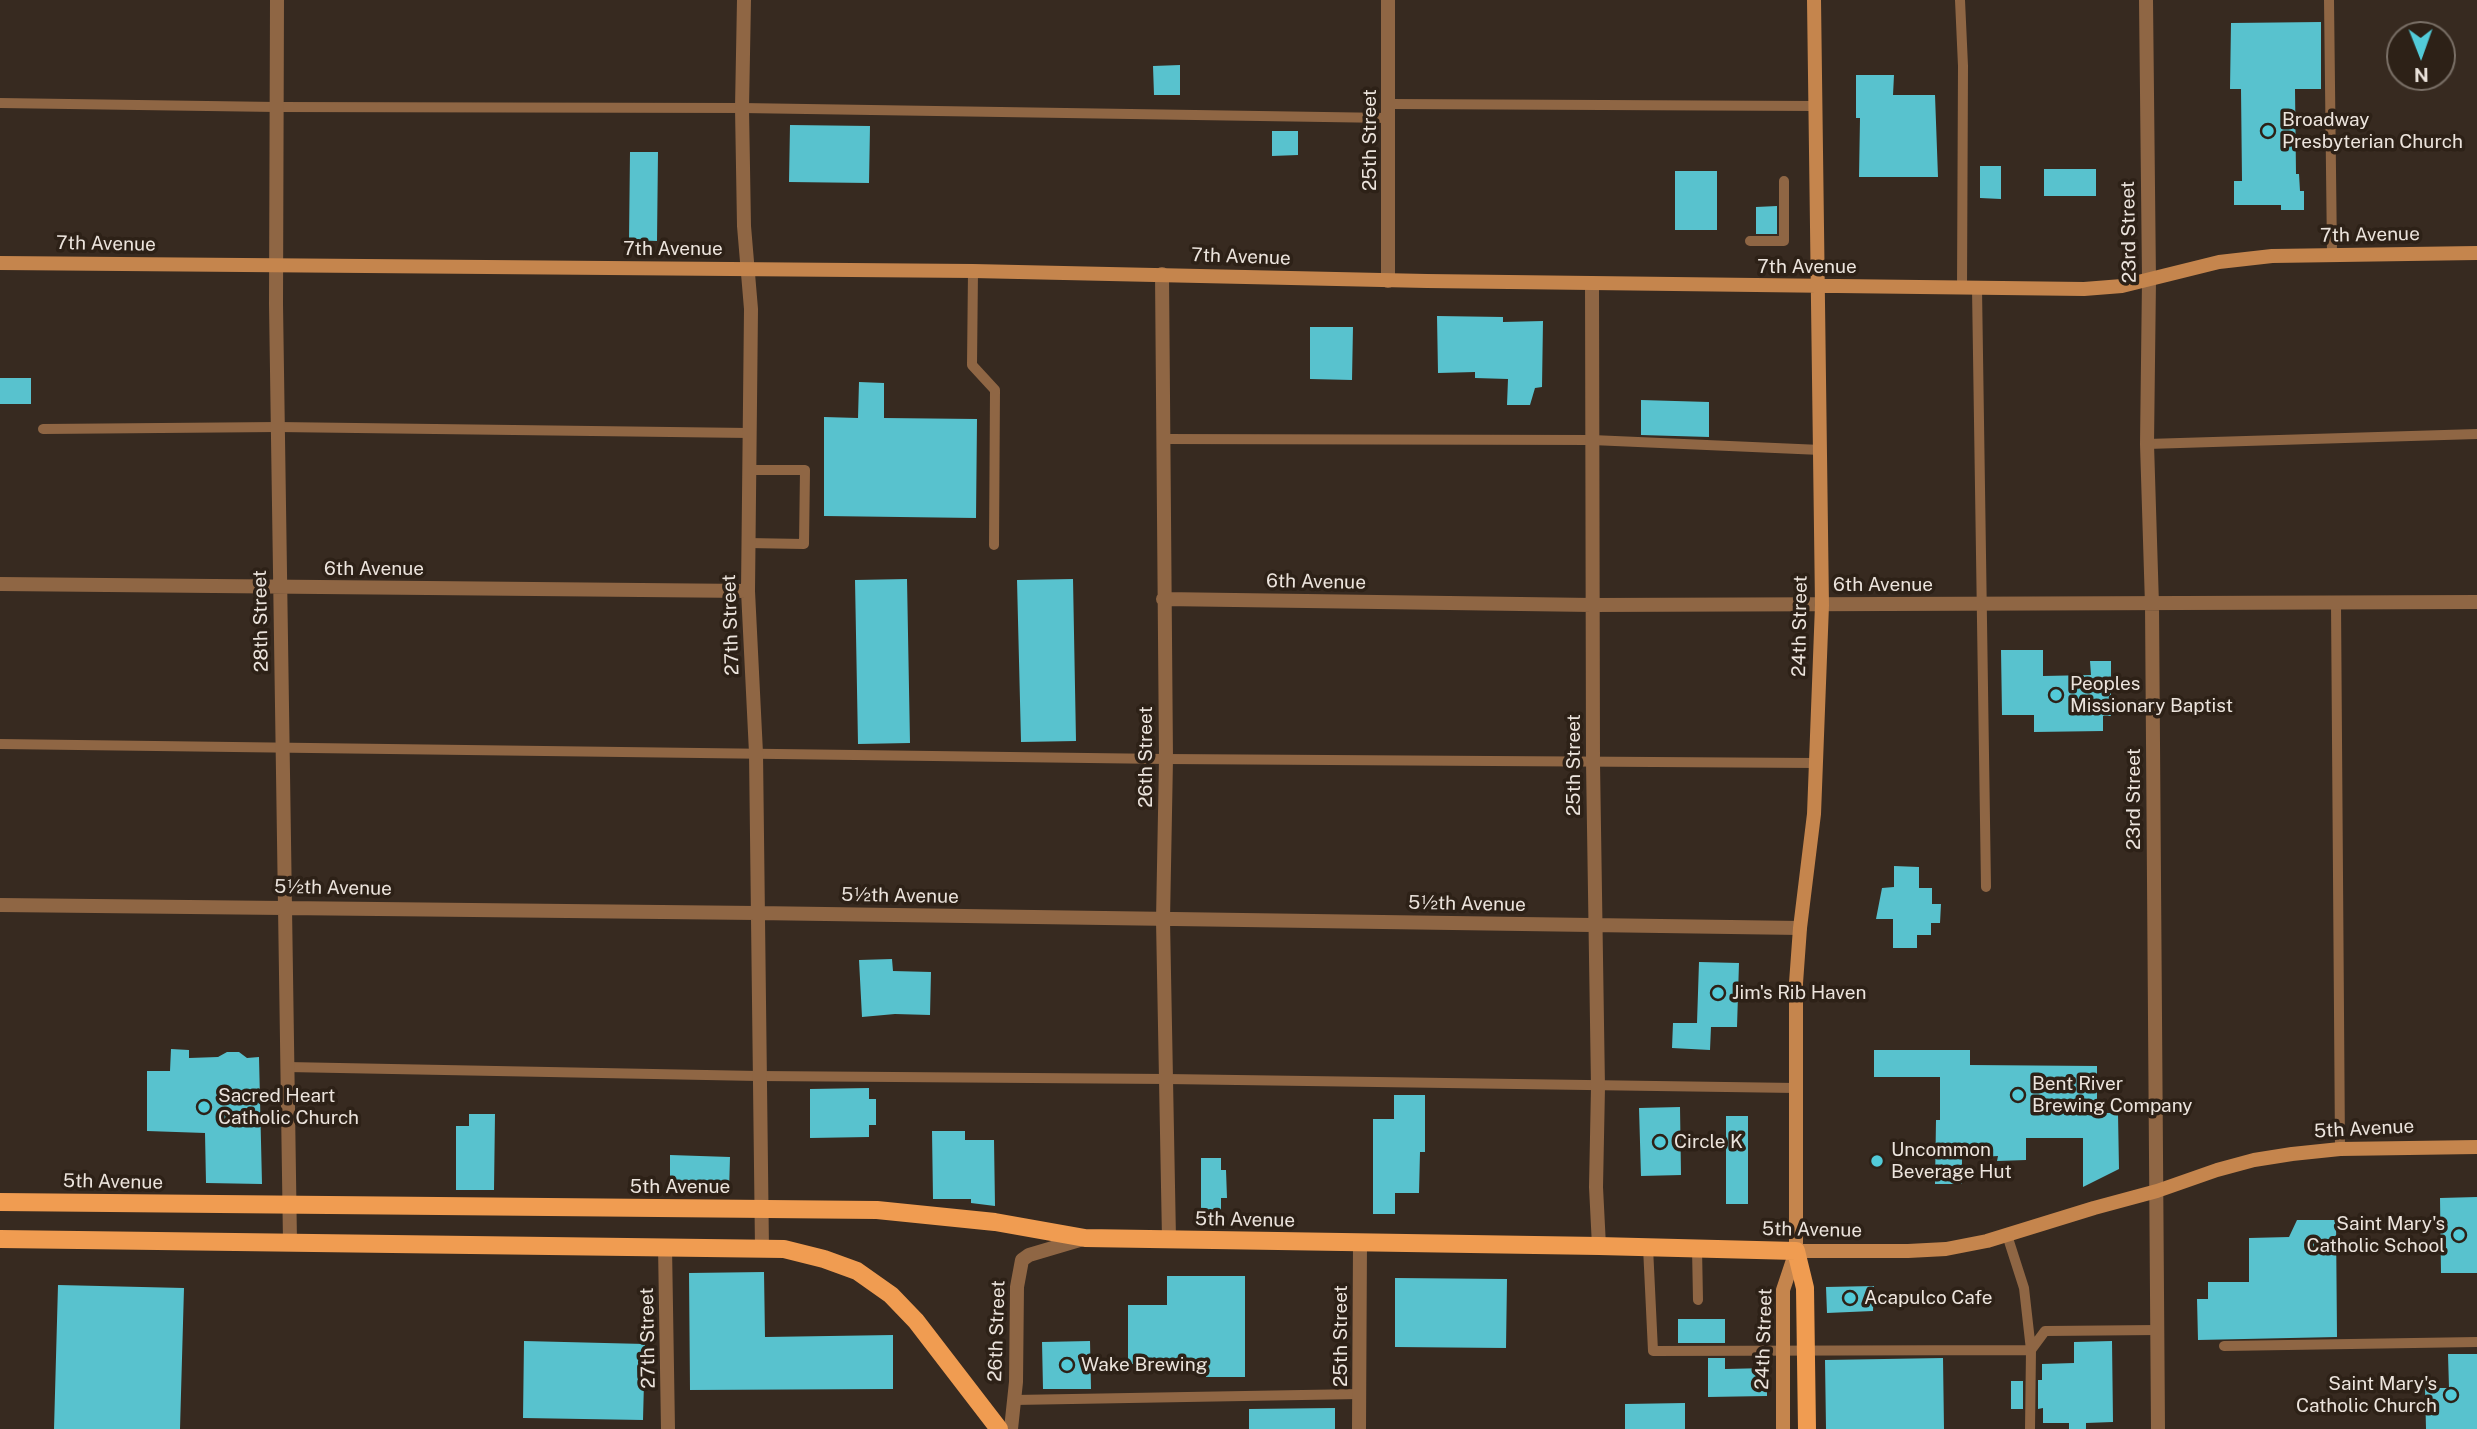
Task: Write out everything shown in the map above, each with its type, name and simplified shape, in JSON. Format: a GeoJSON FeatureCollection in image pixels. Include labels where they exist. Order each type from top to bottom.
{"type":"FeatureCollection","features":[{"type":"Feature","properties":{"kind":"main road","name":"5th Avenue"},"geometry":{"type":"LineString","coordinates":[[0,1202],[877,1210],[995,1222],[1085,1238],[1796,1251]]}},
{"type":"Feature","properties":{"kind":"main road"},"geometry":{"type":"LineString","coordinates":[[0,1239],[784,1249],[857,1271],[891,1295],[916,1321],[999,1429]]}},
{"type":"Feature","properties":{"kind":"main road","name":"24th Street"},"geometry":{"type":"LineString","coordinates":[[1796,1251],[1805,1288],[1807,1429]]}},
{"type":"Feature","properties":{"kind":"street","name":"28th Street"},"geometry":{"type":"LineString","coordinates":[[277,0],[275,107],[279,588],[290,1242]]}},
{"type":"Feature","properties":{"kind":"street","name":"27th Street"},"geometry":{"type":"LineString","coordinates":[[744,0],[742,108],[747,269],[751,310],[748,591],[756,753],[762,1249]]}},
{"type":"Feature","properties":{"kind":"street","name":"25th Street"},"geometry":{"type":"LineString","coordinates":[[1388,0],[1388,281]]}},
{"type":"Feature","properties":{"kind":"street","name":"24th Street"},"geometry":{"type":"LineString","coordinates":[[1783,1429],[1783,1290],[1796,1251],[1796,983],[1814,814],[1822,605],[1814,0]]}},
{"type":"Feature","properties":{"kind":"street","name":"23rd Street"},"geometry":{"type":"LineString","coordinates":[[2146,0],[2150,280],[2147,444],[2152,605],[2158,1429]]}},
{"type":"Feature","properties":{"kind":"street","name":"7th Avenue"},"geometry":{"type":"LineString","coordinates":[[0,263],[973,271],[1388,281],[2084,289],[2122,286],[2219,262],[2272,256],[2477,253]]}},
{"type":"Feature","properties":{"kind":"street","name":"26th Street"},"geometry":{"type":"LineString","coordinates":[[1162,274],[1166,760],[1163,920],[1169,1239]]}},
{"type":"Feature","properties":{"kind":"street","name":"25th Street"},"geometry":{"type":"LineString","coordinates":[[1592,283],[1594,925],[1599,1246]]}},
{"type":"Feature","properties":{"kind":"street","name":"6th Avenue"},"geometry":{"type":"LineString","coordinates":[[0,584],[748,591]]}},
{"type":"Feature","properties":{"kind":"street","name":"6th Avenue"},"geometry":{"type":"LineString","coordinates":[[1163,599],[1592,605],[2477,603]]}},
{"type":"Feature","properties":{"kind":"street","name":"5½th Avenue"},"geometry":{"type":"LineString","coordinates":[[0,905],[1800,928]]}},
{"type":"Feature","properties":{"kind":"street","name":"5th Avenue"},"geometry":{"type":"LineString","coordinates":[[1796,1251],[1946,1249],[2007,1236],[2254,1160],[2340,1149],[2477,1147]]}},
{"type":"Feature","properties":{"kind":"street","name":"26th Street"},"geometry":{"type":"LineString","coordinates":[[1011,1429],[1017,1287],[1021,1260],[1029,1255],[1085,1238]]}},
{"type":"Feature","properties":{"kind":"street","name":"25th Street"},"geometry":{"type":"LineString","coordinates":[[1359,1429],[1360,1243]]}},
{"type":"Feature","properties":{"kind":"street","name":"27th Street"},"geometry":{"type":"LineString","coordinates":[[665,1246],[668,1429]]}},
{"type":"Feature","properties":{"kind":"lane"},"geometry":{"type":"LineString","coordinates":[[1960,0],[1980,605],[1986,887]]}},
{"type":"Feature","properties":{"kind":"lane"},"geometry":{"type":"LineString","coordinates":[[2329,0],[2332,254]]}},
{"type":"Feature","properties":{"kind":"lane"},"geometry":{"type":"LineString","coordinates":[[0,103],[275,107],[1390,111],[1815,106]]}},
{"type":"Feature","properties":{"kind":"lane"},"geometry":{"type":"LineString","coordinates":[[1750,241],[1784,241],[1784,181]]}},
{"type":"Feature","properties":{"kind":"lane"},"geometry":{"type":"LineString","coordinates":[[973,271],[972,365],[995,390],[994,545]]}},
{"type":"Feature","properties":{"kind":"lane"},"geometry":{"type":"LineString","coordinates":[[43,429],[278,427],[749,433]]}},
{"type":"Feature","properties":{"kind":"lane"},"geometry":{"type":"LineString","coordinates":[[2147,444],[2477,434]]}},
{"type":"Feature","properties":{"kind":"lane"},"geometry":{"type":"LineString","coordinates":[[1163,439],[1592,440],[1821,450]]}},
{"type":"Feature","properties":{"kind":"lane"},"geometry":{"type":"LineString","coordinates":[[748,543],[804,544],[805,470],[749,470]]}},
{"type":"Feature","properties":{"kind":"lane"},"geometry":{"type":"LineString","coordinates":[[2336,603],[2340,1149]]}},
{"type":"Feature","properties":{"kind":"lane"},"geometry":{"type":"LineString","coordinates":[[0,744],[1166,760],[1817,763]]}},
{"type":"Feature","properties":{"kind":"lane"},"geometry":{"type":"LineString","coordinates":[[287,1067],[758,1076],[1796,1088]]}},
{"type":"Feature","properties":{"kind":"lane"},"geometry":{"type":"LineString","coordinates":[[2007,1236],[2024,1288],[2031,1350],[2030,1429]]}},
{"type":"Feature","properties":{"kind":"lane"},"geometry":{"type":"LineString","coordinates":[[1648,1247],[1653,1351],[2031,1350]]}},
{"type":"Feature","properties":{"kind":"lane"},"geometry":{"type":"LineString","coordinates":[[1698,1248],[1698,1300]]}},
{"type":"Feature","properties":{"kind":"lane"},"geometry":{"type":"LineString","coordinates":[[2031,1350],[2045,1331],[2158,1330]]}},
{"type":"Feature","properties":{"kind":"lane"},"geometry":{"type":"LineString","coordinates":[[2224,1346],[2477,1342]]}},
{"type":"Feature","properties":{"kind":"lane"},"geometry":{"type":"LineString","coordinates":[[1014,1400],[1360,1394]]}},
{"type":"Feature","properties":{"kind":"building","name":"Broadway Presbyterian Church"},"geometry":{"type":"Polygon","coordinates":[[[2321,22],[2321,89],[2295,89],[2296,174],[2299,174],[2300,191],[2304,191],[2304,210],[2281,210],[2281,205],[2234,205],[2234,181],[2242,181],[2241,89],[2230,89],[2231,23],[2321,22]]]}},
{"type":"Feature","properties":{"kind":"building"},"geometry":{"type":"Polygon","coordinates":[[[1180,65],[1180,95],[1154,95],[1153,66],[1180,65]]]}},
{"type":"Feature","properties":{"kind":"building"},"geometry":{"type":"Polygon","coordinates":[[[1856,75],[1894,75],[1893,95],[1935,95],[1938,177],[1859,177],[1860,118],[1856,118],[1856,75]]]}},
{"type":"Feature","properties":{"kind":"building"},"geometry":{"type":"Polygon","coordinates":[[[790,125],[870,126],[869,183],[789,182],[790,125]]]}},
{"type":"Feature","properties":{"kind":"building"},"geometry":{"type":"Polygon","coordinates":[[[1272,131],[1298,131],[1298,155],[1272,156],[1272,131]]]}},
{"type":"Feature","properties":{"kind":"building"},"geometry":{"type":"Polygon","coordinates":[[[630,152],[658,152],[657,241],[629,240],[630,152]]]}},
{"type":"Feature","properties":{"kind":"building"},"geometry":{"type":"Polygon","coordinates":[[[1980,166],[2001,166],[2001,199],[1980,198],[1980,166]]]}},
{"type":"Feature","properties":{"kind":"building"},"geometry":{"type":"Polygon","coordinates":[[[2044,169],[2096,169],[2096,196],[2044,196],[2044,169]]]}},
{"type":"Feature","properties":{"kind":"building"},"geometry":{"type":"Polygon","coordinates":[[[1675,171],[1717,171],[1717,230],[1675,230],[1675,171]]]}},
{"type":"Feature","properties":{"kind":"building"},"geometry":{"type":"Polygon","coordinates":[[[1777,206],[1777,234],[1756,234],[1756,207],[1777,206]]]}},
{"type":"Feature","properties":{"kind":"building"},"geometry":{"type":"Polygon","coordinates":[[[1437,316],[1503,317],[1503,322],[1543,321],[1542,387],[1535,388],[1530,405],[1507,405],[1508,379],[1475,378],[1475,372],[1438,373],[1437,316]]]}},
{"type":"Feature","properties":{"kind":"building"},"geometry":{"type":"Polygon","coordinates":[[[1310,327],[1353,327],[1352,380],[1310,379],[1310,327]]]}},
{"type":"Feature","properties":{"kind":"building"},"geometry":{"type":"Polygon","coordinates":[[[0,378],[31,378],[31,404],[0,404],[0,378]]]}},
{"type":"Feature","properties":{"kind":"building"},"geometry":{"type":"Polygon","coordinates":[[[859,382],[884,383],[884,418],[977,419],[976,518],[824,516],[824,417],[858,418],[859,382]]]}},
{"type":"Feature","properties":{"kind":"building"},"geometry":{"type":"Polygon","coordinates":[[[1641,400],[1709,402],[1709,437],[1641,435],[1641,400]]]}},
{"type":"Feature","properties":{"kind":"building"},"geometry":{"type":"Polygon","coordinates":[[[907,579],[910,743],[858,744],[855,580],[907,579]]]}},
{"type":"Feature","properties":{"kind":"building"},"geometry":{"type":"Polygon","coordinates":[[[1073,579],[1076,741],[1021,742],[1017,580],[1073,579]]]}},
{"type":"Feature","properties":{"kind":"building","name":"Peoples Missionary Baptist"},"geometry":{"type":"Polygon","coordinates":[[[2001,650],[2043,650],[2043,676],[2091,675],[2090,661],[2111,661],[2111,716],[2103,716],[2103,731],[2034,732],[2034,715],[2002,715],[2001,650]]]}},
{"type":"Feature","properties":{"kind":"building"},"geometry":{"type":"Polygon","coordinates":[[[1894,866],[1919,867],[1919,888],[1932,888],[1932,904],[1941,904],[1940,923],[1931,923],[1931,935],[1917,935],[1917,948],[1893,948],[1893,919],[1876,919],[1882,888],[1894,887],[1894,866]]]}},
{"type":"Feature","properties":{"kind":"building"},"geometry":{"type":"Polygon","coordinates":[[[892,959],[893,971],[931,972],[930,1015],[862,1017],[859,960],[892,959]]]}},
{"type":"Feature","properties":{"kind":"building","name":"Jim's Rib Haven"},"geometry":{"type":"Polygon","coordinates":[[[1699,962],[1739,963],[1737,1027],[1711,1027],[1710,1050],[1672,1048],[1673,1023],[1697,1023],[1699,962]]]}},
{"type":"Feature","properties":{"kind":"building","name":"Sacred Heart Catholic Church"},"geometry":{"type":"Polygon","coordinates":[[[171,1049],[189,1050],[189,1058],[218,1057],[227,1052],[239,1052],[247,1058],[259,1057],[262,1184],[206,1183],[205,1133],[147,1131],[147,1071],[170,1071],[171,1049]]]}},
{"type":"Feature","properties":{"kind":"building"},"geometry":{"type":"Polygon","coordinates":[[[1874,1050],[1970,1050],[1970,1065],[2097,1066],[2097,1113],[2118,1113],[2119,1169],[2083,1187],[2083,1138],[2026,1138],[2026,1160],[1997,1161],[1998,1156],[1962,1158],[1962,1184],[1935,1184],[1940,1077],[1874,1077],[1874,1050]]]}},
{"type":"Feature","properties":{"kind":"building"},"geometry":{"type":"Polygon","coordinates":[[[869,1088],[869,1099],[876,1099],[876,1125],[869,1125],[869,1137],[810,1138],[810,1089],[869,1088]]]}},
{"type":"Feature","properties":{"kind":"building"},"geometry":{"type":"Polygon","coordinates":[[[1394,1095],[1425,1095],[1425,1152],[1420,1152],[1419,1193],[1395,1193],[1395,1214],[1373,1214],[1373,1119],[1394,1119],[1394,1095]]]}},
{"type":"Feature","properties":{"kind":"building","name":"Circle K"},"geometry":{"type":"Polygon","coordinates":[[[1680,1107],[1681,1175],[1641,1176],[1639,1108],[1680,1107]]]}},
{"type":"Feature","properties":{"kind":"building"},"geometry":{"type":"Polygon","coordinates":[[[469,1114],[495,1114],[494,1190],[456,1190],[456,1126],[469,1126],[469,1114]]]}},
{"type":"Feature","properties":{"kind":"building"},"geometry":{"type":"Polygon","coordinates":[[[1726,1116],[1748,1116],[1748,1204],[1726,1204],[1726,1116]]]}},
{"type":"Feature","properties":{"kind":"building"},"geometry":{"type":"Polygon","coordinates":[[[932,1131],[965,1131],[965,1140],[994,1140],[995,1206],[971,1203],[971,1199],[933,1199],[932,1131]]]}},
{"type":"Feature","properties":{"kind":"building"},"geometry":{"type":"Polygon","coordinates":[[[670,1155],[730,1157],[729,1192],[691,1191],[691,1187],[670,1186],[670,1155]]]}},
{"type":"Feature","properties":{"kind":"building"},"geometry":{"type":"Polygon","coordinates":[[[1201,1158],[1221,1158],[1221,1170],[1226,1170],[1227,1198],[1221,1198],[1221,1214],[1201,1215],[1201,1158]]]}},
{"type":"Feature","properties":{"kind":"building","name":"Saint Mary's Catholic School"},"geometry":{"type":"Polygon","coordinates":[[[2477,1197],[2477,1273],[2441,1273],[2440,1198],[2477,1197]]]}},
{"type":"Feature","properties":{"kind":"building"},"geometry":{"type":"Polygon","coordinates":[[[2297,1220],[2336,1220],[2337,1337],[2198,1340],[2197,1299],[2208,1299],[2208,1282],[2249,1282],[2249,1238],[2289,1237],[2297,1220]]]}},
{"type":"Feature","properties":{"kind":"building"},"geometry":{"type":"Polygon","coordinates":[[[764,1272],[765,1337],[893,1335],[893,1389],[690,1390],[689,1273],[764,1272]]]}},
{"type":"Feature","properties":{"kind":"building"},"geometry":{"type":"Polygon","coordinates":[[[1167,1276],[1245,1276],[1245,1377],[1206,1377],[1206,1364],[1128,1364],[1128,1305],[1167,1305],[1167,1276]]]}},
{"type":"Feature","properties":{"kind":"building"},"geometry":{"type":"Polygon","coordinates":[[[1395,1278],[1507,1279],[1506,1348],[1395,1347],[1395,1278]]]}},
{"type":"Feature","properties":{"kind":"building"},"geometry":{"type":"Polygon","coordinates":[[[58,1285],[184,1288],[180,1429],[54,1429],[58,1285]]]}},
{"type":"Feature","properties":{"kind":"building","name":"Acapulco Cafe"},"geometry":{"type":"Polygon","coordinates":[[[1874,1286],[1873,1311],[1827,1313],[1826,1287],[1874,1286]]]}},
{"type":"Feature","properties":{"kind":"building"},"geometry":{"type":"Polygon","coordinates":[[[1678,1319],[1725,1319],[1725,1343],[1678,1343],[1678,1319]]]}},
{"type":"Feature","properties":{"kind":"building"},"geometry":{"type":"Polygon","coordinates":[[[524,1341],[645,1344],[643,1420],[523,1418],[524,1341]]]}},
{"type":"Feature","properties":{"kind":"building","name":"Wake Brewing"},"geometry":{"type":"Polygon","coordinates":[[[1090,1341],[1091,1389],[1043,1389],[1042,1342],[1090,1341]]]}},
{"type":"Feature","properties":{"kind":"building"},"geometry":{"type":"Polygon","coordinates":[[[2112,1341],[2113,1422],[2086,1423],[2086,1429],[2069,1429],[2069,1423],[2043,1423],[2043,1408],[2038,1409],[2038,1380],[2042,1380],[2042,1364],[2074,1363],[2074,1342],[2112,1341]]]}},
{"type":"Feature","properties":{"kind":"building","name":"Saint Mary's Catholic Church"},"geometry":{"type":"Polygon","coordinates":[[[2448,1354],[2477,1354],[2477,1429],[2426,1429],[2425,1388],[2449,1388],[2448,1354]]]}},
{"type":"Feature","properties":{"kind":"building"},"geometry":{"type":"Polygon","coordinates":[[[1708,1358],[1725,1358],[1725,1369],[1767,1368],[1767,1396],[1708,1397],[1708,1358]]]}},
{"type":"Feature","properties":{"kind":"building"},"geometry":{"type":"Polygon","coordinates":[[[1943,1358],[1944,1429],[1826,1429],[1825,1360],[1943,1358]]]}},
{"type":"Feature","properties":{"kind":"building"},"geometry":{"type":"Polygon","coordinates":[[[2011,1381],[2023,1381],[2023,1409],[2011,1409],[2011,1381]]]}},
{"type":"Feature","properties":{"kind":"building"},"geometry":{"type":"Polygon","coordinates":[[[1685,1403],[1685,1429],[1625,1429],[1625,1404],[1685,1403]]]}},
{"type":"Feature","properties":{"kind":"building"},"geometry":{"type":"Polygon","coordinates":[[[1335,1408],[1335,1429],[1249,1429],[1249,1409],[1335,1408]]]}},
{"type":"Feature","properties":{"kind":"place","name":"Broadway Presbyterian Church"},"geometry":{"type":"Point","coordinates":[2268,131]}},
{"type":"Feature","properties":{"kind":"place","name":"Peoples Missionary Baptist"},"geometry":{"type":"Point","coordinates":[2056,695]}},
{"type":"Feature","properties":{"kind":"place","name":"Jim's Rib Haven"},"geometry":{"type":"Point","coordinates":[1718,993]}},
{"type":"Feature","properties":{"kind":"place","name":"Bent River Brewing Company"},"geometry":{"type":"Point","coordinates":[2018,1095]}},
{"type":"Feature","properties":{"kind":"place","name":"Sacred Heart Catholic Church"},"geometry":{"type":"Point","coordinates":[204,1107]}},
{"type":"Feature","properties":{"kind":"place","name":"Circle K"},"geometry":{"type":"Point","coordinates":[1660,1142]}},
{"type":"Feature","properties":{"kind":"place","name":"Uncommon Beverage Hut"},"geometry":{"type":"Point","coordinates":[1877,1161]}},
{"type":"Feature","properties":{"kind":"place","name":"Saint Mary's Catholic School"},"geometry":{"type":"Point","coordinates":[2459,1235]}},
{"type":"Feature","properties":{"kind":"place","name":"Acapulco Cafe"},"geometry":{"type":"Point","coordinates":[1850,1298]}},
{"type":"Feature","properties":{"kind":"place","name":"Wake Brewing"},"geometry":{"type":"Point","coordinates":[1067,1365]}},
{"type":"Feature","properties":{"kind":"place","name":"Saint Mary's Catholic Church"},"geometry":{"type":"Point","coordinates":[2451,1395]}}]}
